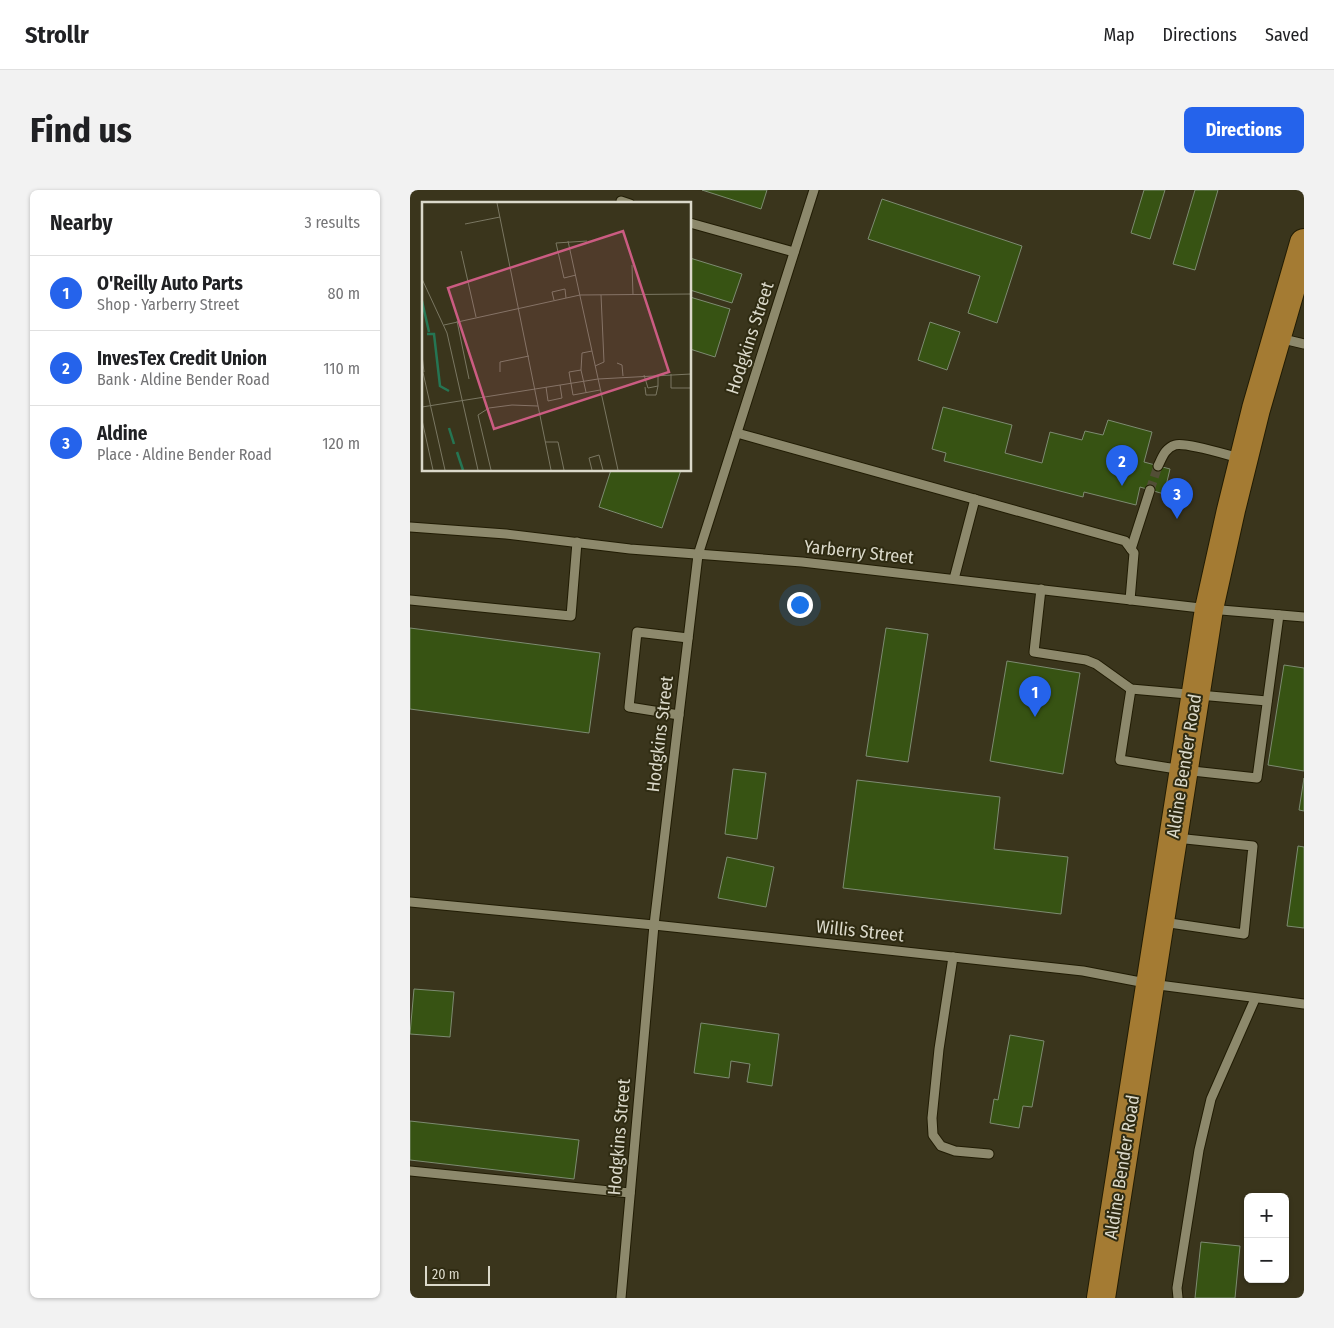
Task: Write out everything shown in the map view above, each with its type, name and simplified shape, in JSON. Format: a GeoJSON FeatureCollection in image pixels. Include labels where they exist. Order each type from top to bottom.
{"type":"FeatureCollection","features":[{"type":"Feature","properties":{"kind":"main road","name":"Aldine Bender Road"},"geometry":{"type":"LineString","coordinates":[[1101,1298],[1183,770],[1210,609],[1256,409],[1303,250]]}},
{"type":"Feature","properties":{"kind":"street","name":"Hodgkins Street"},"geometry":{"type":"LineString","coordinates":[[621,1298],[654,925],[698,555],[814,190]]}},
{"type":"Feature","properties":{"kind":"street"},"geometry":{"type":"LineString","coordinates":[[691,222],[794,252]]}},
{"type":"Feature","properties":{"kind":"street"},"geometry":{"type":"LineString","coordinates":[[1277,337],[1304,344]]}},
{"type":"Feature","properties":{"kind":"street"},"geometry":{"type":"LineString","coordinates":[[737,433],[1125,540],[1134,553],[1130,600]]}},
{"type":"Feature","properties":{"kind":"street"},"geometry":{"type":"LineString","coordinates":[[1158,466],[1165,452],[1175,445],[1194,447],[1244,459]]}},
{"type":"Feature","properties":{"kind":"street"},"geometry":{"type":"LineString","coordinates":[[1131,549],[1150,490]]}},
{"type":"Feature","properties":{"kind":"street"},"geometry":{"type":"LineString","coordinates":[[954,579],[975,499]]}},
{"type":"Feature","properties":{"kind":"street","name":"Yarberry Street"},"geometry":{"type":"LineString","coordinates":[[410,526],[698,555],[802,562],[1210,609],[1304,616]]}},
{"type":"Feature","properties":{"kind":"street"},"geometry":{"type":"LineString","coordinates":[[410,600],[571,616],[577,542]]}},
{"type":"Feature","properties":{"kind":"street"},"geometry":{"type":"LineString","coordinates":[[1041,589],[1034,652],[1086,660],[1096,664],[1131,689],[1267,701]]}},
{"type":"Feature","properties":{"kind":"street"},"geometry":{"type":"LineString","coordinates":[[1131,689],[1120,760],[1183,770],[1257,778],[1279,614]]}},
{"type":"Feature","properties":{"kind":"street"},"geometry":{"type":"LineString","coordinates":[[679,715],[630,707],[637,632],[688,638]]}},
{"type":"Feature","properties":{"kind":"street"},"geometry":{"type":"LineString","coordinates":[[1160,922],[1244,934],[1253,846],[1173,838]]}},
{"type":"Feature","properties":{"kind":"street","name":"Willis Street"},"geometry":{"type":"LineString","coordinates":[[410,902],[654,925],[1083,971],[1150,984],[1304,1004]]}},
{"type":"Feature","properties":{"kind":"street"},"geometry":{"type":"LineString","coordinates":[[953,957],[939,1049],[932,1118],[933,1135],[941,1146],[955,1151],[988,1154]]}},
{"type":"Feature","properties":{"kind":"street"},"geometry":{"type":"LineString","coordinates":[[1178,1298],[1177,1288],[1199,1150],[1211,1098],[1254,999]]}},
{"type":"Feature","properties":{"kind":"street"},"geometry":{"type":"LineString","coordinates":[[410,1171],[630,1193]]}},
{"type":"Feature","properties":{"kind":"building"},"geometry":{"type":"Polygon","coordinates":[[[702,190],[767,190],[761,209],[702,190]]]}},
{"type":"Feature","properties":{"kind":"building"},"geometry":{"type":"Polygon","coordinates":[[[1144,190],[1165,190],[1150,239],[1131,233],[1144,190]]]}},
{"type":"Feature","properties":{"kind":"building"},"geometry":{"type":"Polygon","coordinates":[[[1195,190],[1218,190],[1195,270],[1173,264],[1195,190]]]}},
{"type":"Feature","properties":{"kind":"building"},"geometry":{"type":"Polygon","coordinates":[[[882,199],[1022,246],[997,323],[968,313],[980,276],[868,239],[882,199]]]}},
{"type":"Feature","properties":{"kind":"building"},"geometry":{"type":"Polygon","coordinates":[[[691,258],[742,274],[732,303],[691,290],[691,258]]]}},
{"type":"Feature","properties":{"kind":"building"},"geometry":{"type":"Polygon","coordinates":[[[691,297],[730,309],[715,357],[691,349],[691,297]]]}},
{"type":"Feature","properties":{"kind":"building"},"geometry":{"type":"Polygon","coordinates":[[[930,322],[960,332],[947,370],[918,360],[930,322]]]}},
{"type":"Feature","properties":{"kind":"building"},"geometry":{"type":"Polygon","coordinates":[[[943,407],[1012,425],[1005,453],[1042,463],[1050,432],[1082,440],[1085,431],[1103,435],[1108,420],[1152,432],[1144,462],[1170,469],[1164,494],[1140,487],[1136,505],[1084,492],[1083,497],[944,461],[946,453],[932,449],[943,407]]]}},
{"type":"Feature","properties":{"kind":"building"},"geometry":{"type":"Polygon","coordinates":[[[611,471],[681,471],[662,528],[599,507],[611,471]]]}},
{"type":"Feature","properties":{"kind":"building"},"geometry":{"type":"Polygon","coordinates":[[[410,628],[600,653],[589,733],[410,709],[410,628]]]}},
{"type":"Feature","properties":{"kind":"building"},"geometry":{"type":"Polygon","coordinates":[[[886,628],[928,634],[908,762],[866,756],[886,628]]]}},
{"type":"Feature","properties":{"kind":"building"},"geometry":{"type":"Polygon","coordinates":[[[1007,661],[1080,673],[1063,774],[990,761],[1007,661]]]}},
{"type":"Feature","properties":{"kind":"building"},"geometry":{"type":"Polygon","coordinates":[[[1284,665],[1304,668],[1304,771],[1268,765],[1284,665]]]}},
{"type":"Feature","properties":{"kind":"building"},"geometry":{"type":"Polygon","coordinates":[[[733,769],[766,773],[757,839],[725,834],[733,769]]]}},
{"type":"Feature","properties":{"kind":"building"},"geometry":{"type":"Polygon","coordinates":[[[1304,778],[1304,811],[1299,810],[1304,778]]]}},
{"type":"Feature","properties":{"kind":"building"},"geometry":{"type":"Polygon","coordinates":[[[857,780],[1000,797],[994,849],[1068,857],[1061,914],[843,888],[857,780]]]}},
{"type":"Feature","properties":{"kind":"building"},"geometry":{"type":"Polygon","coordinates":[[[1298,846],[1304,847],[1304,928],[1287,926],[1298,846]]]}},
{"type":"Feature","properties":{"kind":"building"},"geometry":{"type":"Polygon","coordinates":[[[727,857],[774,867],[766,907],[718,898],[727,857]]]}},
{"type":"Feature","properties":{"kind":"building"},"geometry":{"type":"Polygon","coordinates":[[[414,989],[454,992],[450,1037],[410,1034],[414,989]]]}},
{"type":"Feature","properties":{"kind":"building"},"geometry":{"type":"Polygon","coordinates":[[[701,1023],[779,1034],[772,1086],[747,1082],[750,1064],[731,1061],[729,1078],[694,1073],[701,1023]]]}},
{"type":"Feature","properties":{"kind":"building"},"geometry":{"type":"Polygon","coordinates":[[[1010,1035],[1044,1041],[1032,1107],[1023,1106],[1019,1128],[990,1123],[994,1099],[998,1100],[1010,1035]]]}},
{"type":"Feature","properties":{"kind":"building"},"geometry":{"type":"Polygon","coordinates":[[[410,1121],[579,1140],[574,1179],[410,1160],[410,1121]]]}},
{"type":"Feature","properties":{"kind":"building"},"geometry":{"type":"Polygon","coordinates":[[[1201,1242],[1240,1246],[1235,1298],[1195,1298],[1201,1242]]]}},
{"type":"Feature","properties":{"kind":"tunnel"},"geometry":{"type":"LineString","coordinates":[[1150,490],[1158,466]]}},
{"type":"Feature","properties":{"kind":"place","name":"InvesTex Credit Union"},"geometry":{"type":"Point","coordinates":[1122,486]}},
{"type":"Feature","properties":{"kind":"place","name":"Aldine"},"geometry":{"type":"Point","coordinates":[1177,519]}},
{"type":"Feature","properties":{"kind":"place","name":"O'Reilly Auto Parts"},"geometry":{"type":"Point","coordinates":[1035,717]}}]}
